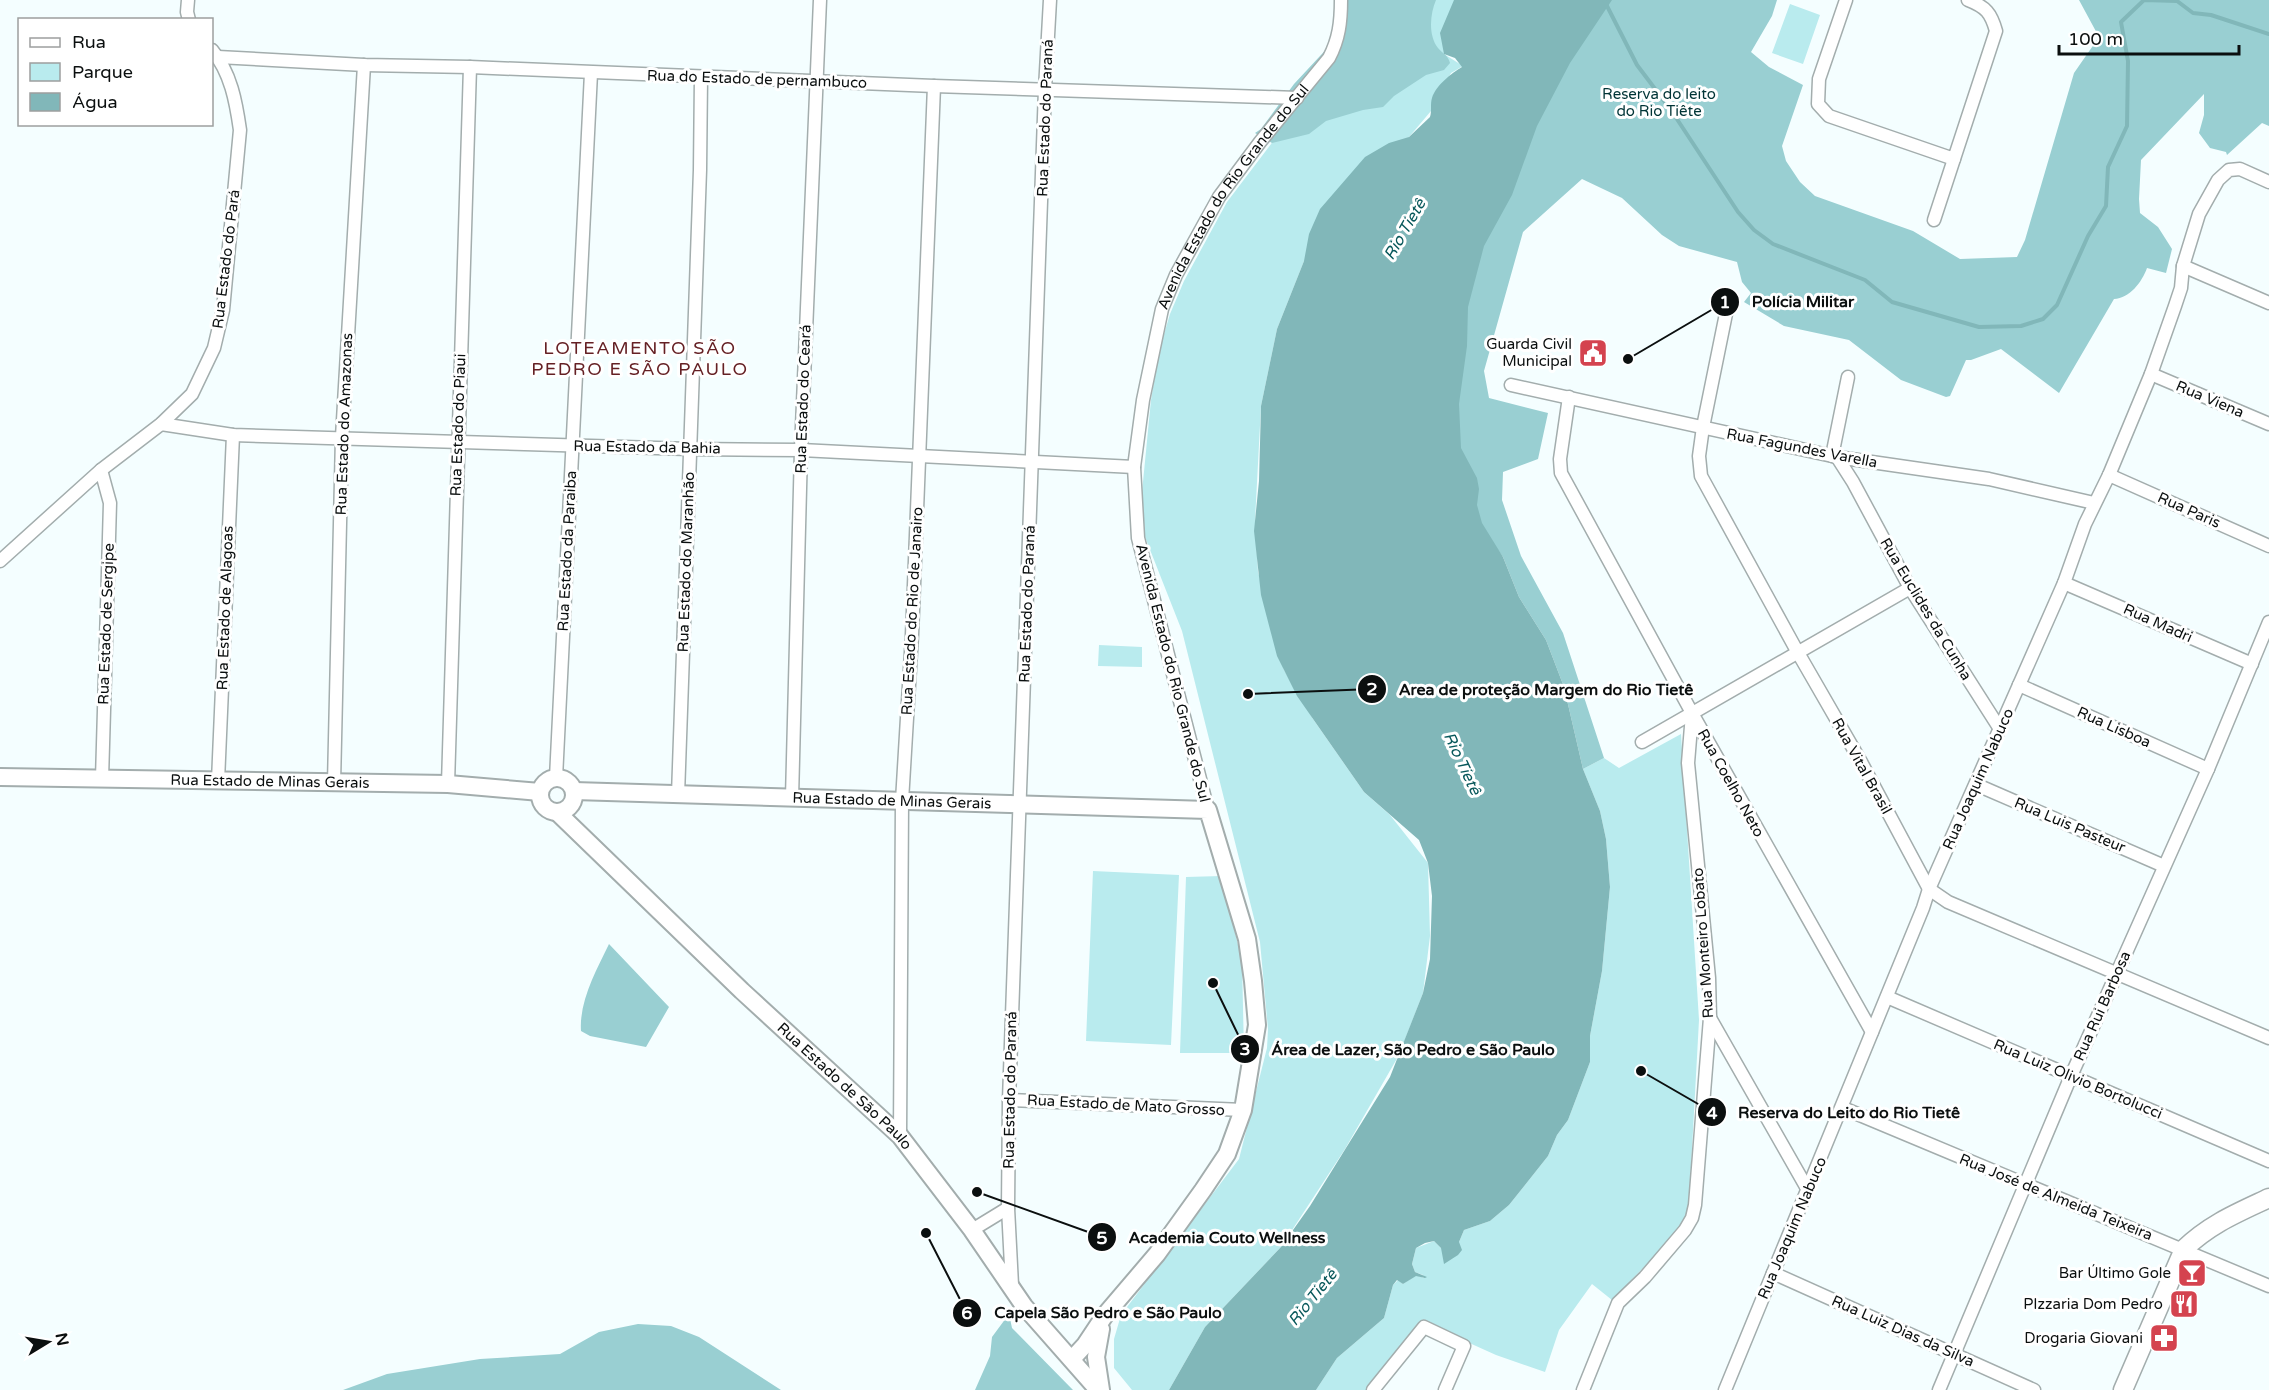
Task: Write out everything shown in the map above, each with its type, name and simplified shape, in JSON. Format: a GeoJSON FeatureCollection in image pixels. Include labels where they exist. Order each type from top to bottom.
{"type":"FeatureCollection","features":[{"type":"Feature","properties":{"kind":"main road"},"geometry":{"type":"LineString","coordinates":[[2123,1390],[2184,1250],[2200,1233],[2269,1198]]}},
{"type":"Feature","properties":{"kind":"street","name":"Rua Estado do Ceará"},"geometry":{"type":"LineString","coordinates":[[792,798],[801,450],[820,0]]}},
{"type":"Feature","properties":{"kind":"street","name":"Rua Estado do Paraná"},"geometry":{"type":"LineString","coordinates":[[1012,1285],[1008,1208],[1009,1100],[1050,0]]}},
{"type":"Feature","properties":{"kind":"street","name":"Avenida Estado do Rio Grande do Sul"},"geometry":{"type":"LineString","coordinates":[[1075,1362],[1105,1315],[1137,1279],[1227,1154],[1243,1110],[1257,1025],[1247,939],[1208,810],[1138,538],[1134,467],[1152,351],[1162,309],[1176,275],[1219,197],[1260,142],[1329,58],[1341,25],[1341,0]]}},
{"type":"Feature","properties":{"kind":"street"},"geometry":{"type":"LineString","coordinates":[[1846,0],[1819,79],[1818,104],[1829,116],[1954,159]]}},
{"type":"Feature","properties":{"kind":"street"},"geometry":{"type":"LineString","coordinates":[[1934,220],[1996,31],[1992,16],[1980,4],[1968,0]]}},
{"type":"Feature","properties":{"kind":"street","name":"Rua do Estado de pernambuco"},"geometry":{"type":"LineString","coordinates":[[215,54],[363,65],[1297,98]]}},
{"type":"Feature","properties":{"kind":"street","name":"Rua Estado do Pará"},"geometry":{"type":"LineString","coordinates":[[0,561],[101,471],[161,424],[192,394],[214,348],[223,310],[240,130],[237,105],[230,80],[215,54]]}},
{"type":"Feature","properties":{"kind":"street","name":"Rua Estado do Amazonas"},"geometry":{"type":"LineString","coordinates":[[334,783],[342,437],[363,65]]}},
{"type":"Feature","properties":{"kind":"street","name":"Rua Estado do Piaui"},"geometry":{"type":"LineString","coordinates":[[448,784],[470,67]]}},
{"type":"Feature","properties":{"kind":"street","name":"Rua Estado da Paraiba"},"geometry":{"type":"LineString","coordinates":[[556,778],[591,73]]}},
{"type":"Feature","properties":{"kind":"street","name":"Rua Estado do Maranhão"},"geometry":{"type":"LineString","coordinates":[[678,795],[700,170],[701,77]]}},
{"type":"Feature","properties":{"kind":"street","name":"Rua Estado do Rio de Janairo"},"geometry":{"type":"LineString","coordinates":[[900,1136],[902,801],[912,635],[934,86]]}},
{"type":"Feature","properties":{"kind":"street","name":"Rua Joaquim Nabuco"},"geometry":{"type":"LineString","coordinates":[[1725,1390],[1843,1108],[1929,889],[1977,785],[2064,582],[2094,504],[2109,475],[2151,374],[2181,288],[2183,266],[2199,214],[2218,180],[2229,170],[2240,169],[2269,182]]}},
{"type":"Feature","properties":{"kind":"street"},"geometry":{"type":"LineString","coordinates":[[2183,266],[2269,303]]}},
{"type":"Feature","properties":{"kind":"street","name":"Rua Vital Brasil"},"geometry":{"type":"LineString","coordinates":[[1729,299],[1703,428],[1699,456],[1701,476],[1861,762],[1929,889],[1948,902],[2115,975],[2269,1038]]}},
{"type":"Feature","properties":{"kind":"street","name":"Rua Viena"},"geometry":{"type":"LineString","coordinates":[[2151,374],[2269,424]]}},
{"type":"Feature","properties":{"kind":"street"},"geometry":{"type":"LineString","coordinates":[[1834,457],[1848,377]]}},
{"type":"Feature","properties":{"kind":"street","name":"Rua Fagundes Varella"},"geometry":{"type":"LineString","coordinates":[[1511,385],[1834,457],[1989,479],[2094,504]]}},
{"type":"Feature","properties":{"kind":"street","name":"Rua Coelho Neto"},"geometry":{"type":"LineString","coordinates":[[1569,397],[1560,459],[1561,473],[1692,713],[1872,1032]]}},
{"type":"Feature","properties":{"kind":"street","name":"Rua Estado da Bahia"},"geometry":{"type":"LineString","coordinates":[[161,424],[233,435],[572,446],[801,450],[1134,467]]}},
{"type":"Feature","properties":{"kind":"street","name":"Rua Estado de Alagoas"},"geometry":{"type":"LineString","coordinates":[[218,780],[233,435]]}},
{"type":"Feature","properties":{"kind":"street","name":"Rua Euclides da Cunha"},"geometry":{"type":"LineString","coordinates":[[1834,457],[1853,482],[1910,588],[2000,729]]}},
{"type":"Feature","properties":{"kind":"street","name":"Rua Estado de Sergipe"},"geometry":{"type":"LineString","coordinates":[[101,471],[110,503],[102,779]]}},
{"type":"Feature","properties":{"kind":"street","name":"Rua Paris"},"geometry":{"type":"LineString","coordinates":[[2109,475],[2269,546]]}},
{"type":"Feature","properties":{"kind":"street","name":"Rua Madri"},"geometry":{"type":"LineString","coordinates":[[2064,582],[2252,664]]}},
{"type":"Feature","properties":{"kind":"street"},"geometry":{"type":"LineString","coordinates":[[1642,742],[1910,588]]}},
{"type":"Feature","properties":{"kind":"street","name":"Rua Rui Barbosa"},"geometry":{"type":"LineString","coordinates":[[1939,1390],[2071,1076],[2208,769],[2269,622]]}},
{"type":"Feature","properties":{"kind":"street","name":"Rua Lisboa"},"geometry":{"type":"LineString","coordinates":[[2019,685],[2208,769]]}},
{"type":"Feature","properties":{"kind":"street","name":"Rua Monteiro Lobato"},"geometry":{"type":"LineString","coordinates":[[1582,1390],[1618,1303],[1645,1277],[1684,1230],[1692,1218],[1695,1205],[1710,1018],[1709,978],[1689,763],[1692,713]]}},
{"type":"Feature","properties":{"kind":"street","name":"Rua Estado de Minas Gerais"},"geometry":{"type":"LineString","coordinates":[[0,777],[448,784],[540,792]]}},
{"type":"Feature","properties":{"kind":"street"},"geometry":{"type":"LineString","coordinates":[[556,778],[568,781],[574,791],[573,803],[564,812],[558,813],[546,808],[541,801],[540,792],[546,782],[556,778]]}},
{"type":"Feature","properties":{"kind":"street","name":"Rua Luis Pasteur"},"geometry":{"type":"LineString","coordinates":[[1977,785],[2164,866]]}},
{"type":"Feature","properties":{"kind":"street","name":"Rua Estado de Minas Gerais"},"geometry":{"type":"LineString","coordinates":[[574,791],[1208,810]]}},
{"type":"Feature","properties":{"kind":"street","name":"Rua Estado de São Paulo"},"geometry":{"type":"LineString","coordinates":[[558,813],[742,991],[900,1136],[972,1230],[1012,1285],[1024,1306],[1100,1390]]}},
{"type":"Feature","properties":{"kind":"street","name":"Rua Luiz Olivio Bortolucci"},"geometry":{"type":"LineString","coordinates":[[1887,997],[2269,1161]]}},
{"type":"Feature","properties":{"kind":"street"},"geometry":{"type":"LineString","coordinates":[[1710,1018],[1808,1190]]}},
{"type":"Feature","properties":{"kind":"street","name":"Rua Estado de Mato Grosso"},"geometry":{"type":"LineString","coordinates":[[1009,1100],[1243,1110]]}},
{"type":"Feature","properties":{"kind":"street","name":"Rua José de Almeida Teixeira"},"geometry":{"type":"LineString","coordinates":[[1843,1108],[2269,1286]]}},
{"type":"Feature","properties":{"kind":"street"},"geometry":{"type":"LineString","coordinates":[[972,1230],[1008,1208]]}},
{"type":"Feature","properties":{"kind":"street","name":"Rua Luiz Dias da Silva"},"geometry":{"type":"LineString","coordinates":[[1773,1273],[2034,1390]]}},
{"type":"Feature","properties":{"kind":"street","name":"Avenida Estado do Rio Grande do Sul"},"geometry":{"type":"LineString","coordinates":[[1100,1390],[1096,1355],[1105,1315]]}},
{"type":"Feature","properties":{"kind":"street"},"geometry":{"type":"LineString","coordinates":[[1373,1390],[1424,1327],[1464,1346],[1445,1390]]}},
{"type":"Feature","properties":{"kind":"street"},"geometry":{"type":"LineString","coordinates":[[1075,1362],[1096,1355]]}},
{"type":"Feature","properties":{"kind":"green space"},"geometry":{"type":"Polygon","coordinates":[[[1346,0],[1436,0],[1431,18],[1431,31],[1435,43],[1450,63],[1444,70],[1426,75],[1394,96],[1383,107],[1363,110],[1326,121],[1309,134],[1272,143],[1255,133],[1261,129],[1294,84],[1333,42],[1346,0]]]}},
{"type":"Feature","properties":{"kind":"green space"},"geometry":{"type":"Polygon","coordinates":[[[1348,0],[1461,0],[1444,54],[1463,66],[1451,73],[1431,111],[1304,261],[1277,329],[1261,406],[1255,521],[1258,572],[1284,670],[1313,719],[1364,792],[1390,815],[1428,863],[1430,936],[1423,993],[1399,1055],[1345,1149],[1281,1247],[1205,1327],[1169,1390],[1132,1390],[1114,1368],[1114,1339],[1121,1315],[1239,1159],[1267,1048],[1268,1029],[1260,942],[1182,631],[1145,537],[1142,492],[1151,400],[1159,351],[1170,314],[1184,281],[1227,202],[1334,61],[1348,0]]]}},
{"type":"Feature","properties":{"kind":"green space","name":"Reserva do leito do Rio Tiête"},"geometry":{"type":"Polygon","coordinates":[[[1596,0],[1777,0],[1772,16],[1751,52],[1769,67],[1803,85],[1782,146],[1786,161],[1800,182],[1815,196],[1913,231],[1960,259],[2017,257],[2025,240],[2074,73],[2099,37],[2079,0],[2269,0],[2269,126],[2262,123],[2227,155],[2226,152],[2210,148],[2199,133],[2204,115],[2204,94],[2141,160],[2140,213],[2158,227],[2172,249],[2166,273],[2147,268],[2135,288],[2125,296],[2114,299],[2059,393],[2001,349],[1966,360],[1950,396],[1946,397],[1901,380],[1849,340],[1784,326],[1744,302],[1751,293],[1742,282],[1737,262],[1679,246],[1662,235],[1622,198],[1582,179],[1523,232],[1484,371],[1489,398],[1548,413],[1538,459],[1503,472],[1502,500],[1521,556],[1563,633],[1604,758],[1583,769],[1564,687],[1546,640],[1519,597],[1503,557],[1490,539],[1471,541],[1443,322],[1596,0]]]}},
{"type":"Feature","properties":{"kind":"green space"},"geometry":{"type":"Polygon","coordinates":[[[1790,4],[1820,15],[1803,64],[1772,53],[1790,4]]]}},
{"type":"Feature","properties":{"kind":"green space"},"geometry":{"type":"Polygon","coordinates":[[[1099,645],[1142,647],[1142,667],[1098,666],[1099,645]]]}},
{"type":"Feature","properties":{"kind":"green space"},"geometry":{"type":"Polygon","coordinates":[[[1681,734],[1699,1020],[1689,1204],[1681,1229],[1612,1300],[1592,1284],[1559,1330],[1545,1372],[1496,1355],[1425,1323],[1372,1390],[1316,1390],[1337,1358],[1384,1318],[1393,1285],[1398,1280],[1403,1284],[1416,1275],[1424,1278],[1423,1275],[1415,1272],[1412,1264],[1416,1248],[1434,1241],[1441,1248],[1459,1242],[1464,1230],[1490,1221],[1509,1205],[1548,1156],[1557,1135],[1568,1120],[1590,1062],[1590,1036],[1602,971],[1610,887],[1606,839],[1600,811],[1583,769],[1604,758],[1619,768],[1681,734]]]}},
{"type":"Feature","properties":{"kind":"green space"},"geometry":{"type":"Polygon","coordinates":[[[1093,871],[1179,875],[1171,1045],[1086,1041],[1093,871]]]}},
{"type":"Feature","properties":{"kind":"green space"},"geometry":{"type":"Polygon","coordinates":[[[1221,876],[1242,961],[1244,1053],[1180,1053],[1186,877],[1221,876]]]}},
{"type":"Feature","properties":{"kind":"green space"},"geometry":{"type":"Polygon","coordinates":[[[609,944],[669,1007],[646,1047],[590,1036],[581,1031],[586,997],[609,944]]]}},
{"type":"Feature","properties":{"kind":"green space"},"geometry":{"type":"Polygon","coordinates":[[[1009,1314],[1012,1328],[1073,1390],[975,1390],[990,1356],[992,1337],[1009,1314]]]}},
{"type":"Feature","properties":{"kind":"green space"},"geometry":{"type":"Polygon","coordinates":[[[638,1324],[671,1326],[699,1337],[781,1390],[343,1390],[387,1374],[480,1359],[560,1354],[599,1332],[638,1324]]]}},
{"type":"Feature","properties":{"kind":"water","name":"Rio Tietê"},"geometry":{"type":"Polygon","coordinates":[[[1454,0],[1612,0],[1570,63],[1537,126],[1512,195],[1484,246],[1468,307],[1467,346],[1459,404],[1461,448],[1477,478],[1479,489],[1477,505],[1482,523],[1503,557],[1519,597],[1546,640],[1564,687],[1583,769],[1600,811],[1606,839],[1610,887],[1602,971],[1590,1036],[1590,1062],[1568,1120],[1557,1135],[1548,1156],[1509,1205],[1490,1221],[1464,1230],[1459,1242],[1462,1250],[1444,1264],[1441,1248],[1434,1241],[1416,1248],[1412,1264],[1415,1272],[1427,1277],[1416,1276],[1403,1284],[1397,1280],[1393,1285],[1384,1318],[1337,1358],[1316,1390],[1169,1390],[1205,1327],[1281,1247],[1310,1206],[1390,1077],[1423,993],[1430,959],[1432,896],[1428,863],[1419,840],[1364,792],[1297,696],[1277,656],[1261,595],[1254,531],[1259,481],[1261,406],[1277,329],[1304,261],[1309,234],[1320,209],[1365,157],[1389,143],[1409,137],[1430,117],[1431,100],[1437,89],[1449,76],[1462,67],[1455,58],[1444,54],[1440,33],[1454,0]]]}},
{"type":"Feature","properties":{"kind":"waterway"},"geometry":{"type":"LineString","coordinates":[[1604,0],[1637,65],[1671,110],[1738,212],[1754,230],[1773,244],[1865,280],[1892,302],[1979,327],[2021,326],[2043,319],[2057,305],[2088,236],[2106,206],[2108,167],[2127,126],[2128,61],[2121,22],[2144,0],[2177,1],[2193,13],[2211,15],[2269,34]]}},
{"type":"Feature","properties":{"kind":"place","name":"Guarda Civil Municipal"},"geometry":{"type":"Point","coordinates":[1593,353]}},
{"type":"Feature","properties":{"kind":"place","name":"Polícia Militar"},"geometry":{"type":"Point","coordinates":[1628,359]}},
{"type":"Feature","properties":{"kind":"place","name":"Area de proteção Margem do Rio Tietê"},"geometry":{"type":"Point","coordinates":[1248,694]}},
{"type":"Feature","properties":{"kind":"place","name":"Área de Lazer, São Pedro e São Paulo"},"geometry":{"type":"Point","coordinates":[1213,983]}},
{"type":"Feature","properties":{"kind":"place","name":"Reserva do Leito do Rio Tietê"},"geometry":{"type":"Point","coordinates":[1641,1071]}},
{"type":"Feature","properties":{"kind":"place","name":"Academia Couto Wellness"},"geometry":{"type":"Point","coordinates":[977,1192]}},
{"type":"Feature","properties":{"kind":"place","name":"Capela São Pedro e São Paulo"},"geometry":{"type":"Point","coordinates":[926,1233]}},
{"type":"Feature","properties":{"kind":"place","name":"Bar Último Gole"},"geometry":{"type":"Point","coordinates":[2192,1273]}},
{"type":"Feature","properties":{"kind":"place","name":"PIzzaria Dom Pedro"},"geometry":{"type":"Point","coordinates":[2184,1304]}},
{"type":"Feature","properties":{"kind":"place","name":"Drogaria Giovani"},"geometry":{"type":"Point","coordinates":[2164,1338]}},
{"type":"Feature","properties":{"kind":"district","name":"LOTEAMENTO SÃO PEDRO E SÃO PAULO"},"geometry":{"type":"Point","coordinates":[640,358]}}]}
